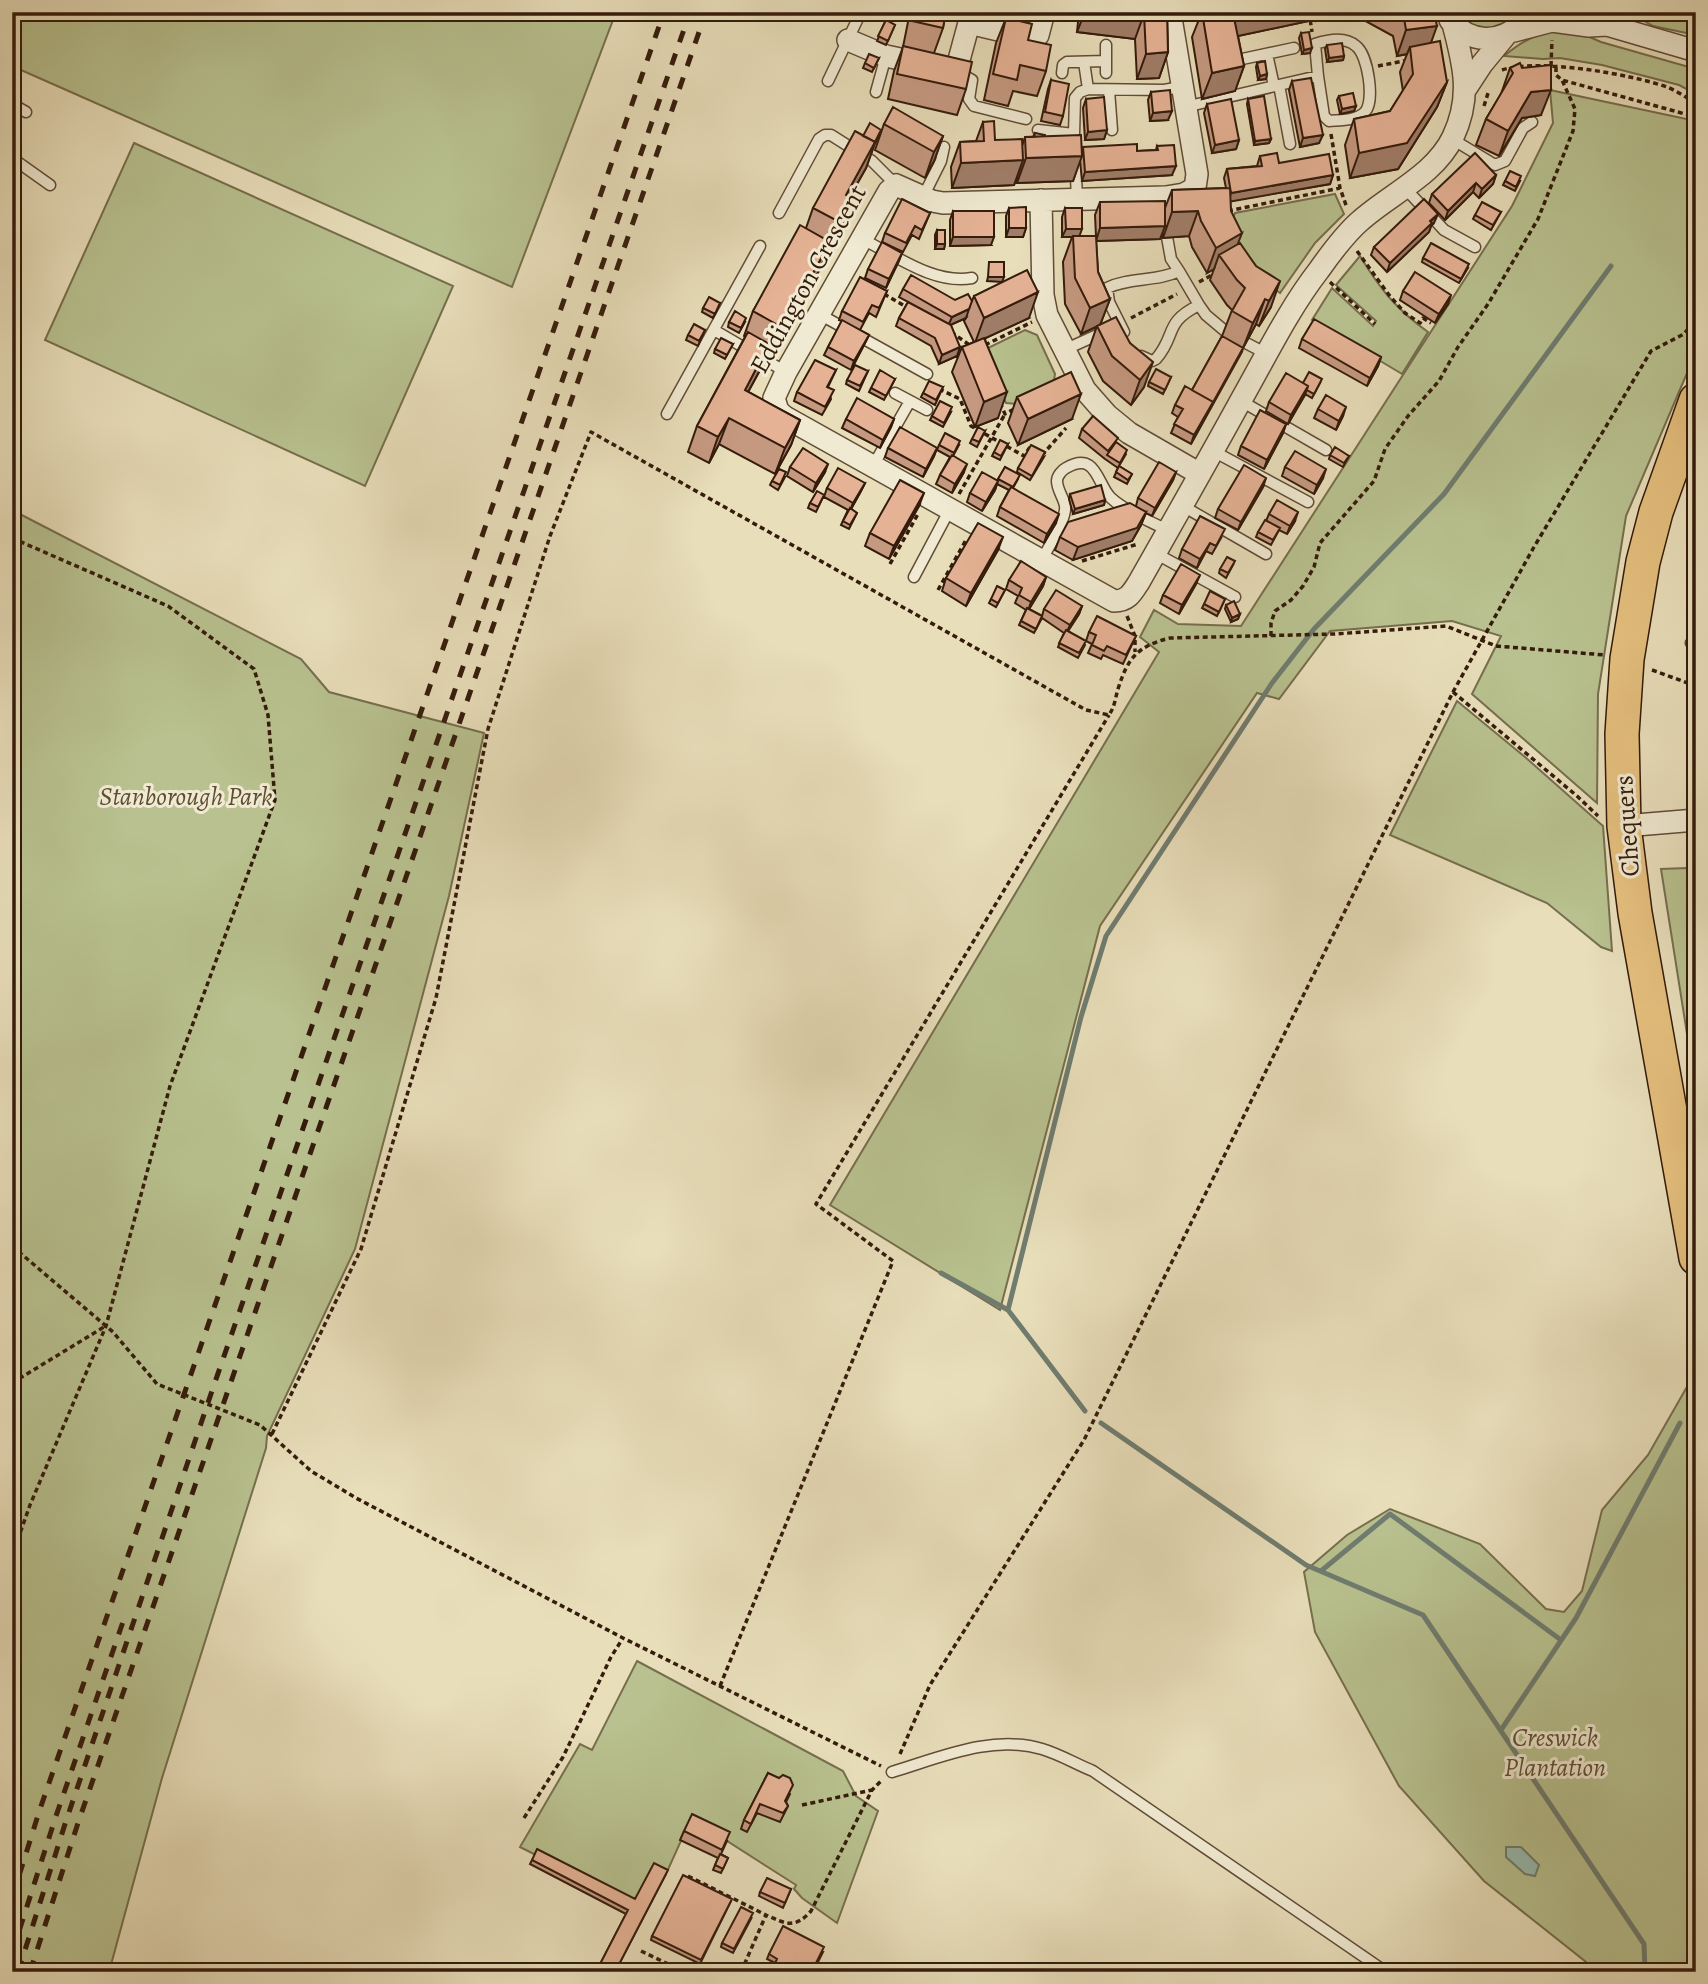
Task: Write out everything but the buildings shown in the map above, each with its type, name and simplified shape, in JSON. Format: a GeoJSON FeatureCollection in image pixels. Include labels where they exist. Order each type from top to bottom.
{"type":"FeatureCollection","features":[{"type":"Feature","properties":{"kind":"main road","name":"Chequers"},"geometry":{"type":"LineString","coordinates":[[1696,400],[1656,512],[1643,562],[1642,670],[1622,734],[1624,826],[1634,913],[1696,1258]]}},
{"type":"Feature","properties":{"kind":"street"},"geometry":{"type":"LineString","coordinates":[[848,40],[886,56],[956,71],[970,18],[1032,38],[1038,34],[1044,12]]}},
{"type":"Feature","properties":{"kind":"street","name":"Eddington Crescent"},"geometry":{"type":"LineString","coordinates":[[1122,601],[1105,597],[1045,554],[975,523],[778,411],[774,398],[786,372],[889,191],[896,185],[943,203],[1077,199],[1167,201],[1195,188],[1197,174],[1170,12]]}},
{"type":"Feature","properties":{"kind":"street"},"geometry":{"type":"LineString","coordinates":[[1465,90],[1482,64],[1509,33],[1524,22],[1529,12]]}},
{"type":"Feature","properties":{"kind":"street"},"geometry":{"type":"LineString","coordinates":[[1449,18],[1464,33],[1477,38],[1492,39],[1552,22],[1589,26],[1599,18],[1696,51]]}},
{"type":"Feature","properties":{"kind":"street"},"geometry":{"type":"LineString","coordinates":[[1122,601],[1130,596],[1155,553],[1160,526],[1181,505],[1318,271],[1357,223],[1440,158],[1452,139],[1463,111],[1465,90],[1462,59],[1449,18]]}},
{"type":"Feature","properties":{"kind":"street"},"geometry":{"type":"LineString","coordinates":[[1041,200],[1043,295],[1047,315],[1085,390],[1107,415],[1129,433],[1200,474]]}},
{"type":"Feature","properties":{"kind":"street"},"geometry":{"type":"LineString","coordinates":[[1624,826],[1696,820]]}},
{"type":"Feature","properties":{"kind":"lane"},"geometry":{"type":"LineString","coordinates":[[828,81],[861,12]]}},
{"type":"Feature","properties":{"kind":"lane"},"geometry":{"type":"LineString","coordinates":[[1340,39],[1356,46],[1364,57],[1371,96],[1364,113],[1356,118],[1329,121],[1324,116],[1315,44],[1340,39]]}},
{"type":"Feature","properties":{"kind":"lane"},"geometry":{"type":"LineString","coordinates":[[1062,74],[1063,65],[1068,62],[1106,67],[1106,45]]}},
{"type":"Feature","properties":{"kind":"lane"},"geometry":{"type":"LineString","coordinates":[[1233,61],[1294,48]]}},
{"type":"Feature","properties":{"kind":"lane"},"geometry":{"type":"LineString","coordinates":[[1267,54],[1290,144]]}},
{"type":"Feature","properties":{"kind":"lane"},"geometry":{"type":"LineString","coordinates":[[876,92],[886,56]]}},
{"type":"Feature","properties":{"kind":"lane"},"geometry":{"type":"LineString","coordinates":[[1084,62],[1088,89]]}},
{"type":"Feature","properties":{"kind":"lane"},"geometry":{"type":"LineString","coordinates":[[956,71],[972,80],[969,99],[974,106],[1026,119]]}},
{"type":"Feature","properties":{"kind":"lane"},"geometry":{"type":"LineString","coordinates":[[1077,199],[1074,134],[1075,99],[1080,92],[1088,89],[1164,90],[1183,97],[1276,85],[1318,76]]}},
{"type":"Feature","properties":{"kind":"lane"},"geometry":{"type":"LineString","coordinates":[[1109,90],[1112,130]]}},
{"type":"Feature","properties":{"kind":"lane"},"geometry":{"type":"LineString","coordinates":[[12,104],[26,112]]}},
{"type":"Feature","properties":{"kind":"lane"},"geometry":{"type":"LineString","coordinates":[[1452,139],[1495,165],[1501,164],[1505,162],[1523,128],[1532,122]]}},
{"type":"Feature","properties":{"kind":"lane"},"geometry":{"type":"LineString","coordinates":[[1038,130],[1074,134]]}},
{"type":"Feature","properties":{"kind":"lane"},"geometry":{"type":"LineString","coordinates":[[779,213],[819,139],[825,135],[831,135],[872,162],[896,185]]}},
{"type":"Feature","properties":{"kind":"lane"},"geometry":{"type":"LineString","coordinates":[[923,197],[941,161],[944,145]]}},
{"type":"Feature","properties":{"kind":"lane"},"geometry":{"type":"LineString","coordinates":[[12,158],[50,185]]}},
{"type":"Feature","properties":{"kind":"lane"},"geometry":{"type":"LineString","coordinates":[[1404,187],[1444,230],[1475,247]]}},
{"type":"Feature","properties":{"kind":"lane"},"geometry":{"type":"LineString","coordinates":[[1167,237],[1171,259],[1199,305],[1206,315],[1225,331]]}},
{"type":"Feature","properties":{"kind":"lane"},"geometry":{"type":"LineString","coordinates":[[862,239],[941,277],[957,280],[972,278]]}},
{"type":"Feature","properties":{"kind":"lane"},"geometry":{"type":"LineString","coordinates":[[667,414],[760,246]]}},
{"type":"Feature","properties":{"kind":"lane"},"geometry":{"type":"LineString","coordinates":[[1179,271],[1166,278],[1107,288],[1109,302],[1119,324],[1132,346],[1147,359],[1156,359],[1175,321],[1183,313],[1199,305]]}},
{"type":"Feature","properties":{"kind":"lane"},"geometry":{"type":"LineString","coordinates":[[819,314],[927,374]]}},
{"type":"Feature","properties":{"kind":"lane"},"geometry":{"type":"LineString","coordinates":[[1064,351],[1119,324]]}},
{"type":"Feature","properties":{"kind":"lane"},"geometry":{"type":"LineString","coordinates":[[714,330],[786,372]]}},
{"type":"Feature","properties":{"kind":"lane"},"geometry":{"type":"LineString","coordinates":[[1247,343],[1267,354]]}},
{"type":"Feature","properties":{"kind":"lane"},"geometry":{"type":"LineString","coordinates":[[895,393],[927,410]]}},
{"type":"Feature","properties":{"kind":"lane"},"geometry":{"type":"LineString","coordinates":[[873,466],[910,401]]}},
{"type":"Feature","properties":{"kind":"lane"},"geometry":{"type":"LineString","coordinates":[[1241,401],[1326,450]]}},
{"type":"Feature","properties":{"kind":"lane"},"geometry":{"type":"LineString","coordinates":[[1213,451],[1308,502]]}},
{"type":"Feature","properties":{"kind":"lane"},"geometry":{"type":"LineString","coordinates":[[1045,554],[1064,518],[1066,508],[1057,481],[1059,474],[1065,468],[1079,464],[1089,465],[1095,470],[1112,499],[1160,526]]}},
{"type":"Feature","properties":{"kind":"lane"},"geometry":{"type":"LineString","coordinates":[[1181,505],[1266,554]]}},
{"type":"Feature","properties":{"kind":"lane"},"geometry":{"type":"LineString","coordinates":[[914,577],[950,509]]}},
{"type":"Feature","properties":{"kind":"lane"},"geometry":{"type":"LineString","coordinates":[[1155,553],[1235,597]]}},
{"type":"Feature","properties":{"kind":"lane"},"geometry":{"type":"LineString","coordinates":[[892,1772],[983,1745],[1013,1743],[1042,1749],[1093,1771],[1386,1972]]}},
{"type":"Feature","properties":{"kind":"path"},"geometry":{"type":"LineString","coordinates":[[1309,12],[1315,44]]}},
{"type":"Feature","properties":{"kind":"path"},"geometry":{"type":"LineString","coordinates":[[1366,68],[1415,59]]}},
{"type":"Feature","properties":{"kind":"path"},"geometry":{"type":"LineString","coordinates":[[1499,71],[1529,65],[1556,66],[1643,81],[1669,88],[1696,103]]}},
{"type":"Feature","properties":{"kind":"path"},"geometry":{"type":"LineString","coordinates":[[1556,66],[1556,75],[1562,80],[1696,117]]}},
{"type":"Feature","properties":{"kind":"path"},"geometry":{"type":"LineString","coordinates":[[1271,636],[1275,611],[1303,586],[1314,567],[1320,543],[1374,481],[1385,449],[1408,416],[1439,381],[1538,219],[1573,131],[1575,109],[1562,80]]}},
{"type":"Feature","properties":{"kind":"path"},"geometry":{"type":"LineString","coordinates":[[1329,121],[1340,188],[1348,211],[1357,223]]}},
{"type":"Feature","properties":{"kind":"path"},"geometry":{"type":"LineString","coordinates":[[1227,211],[1340,188]]}},
{"type":"Feature","properties":{"kind":"path"},"geometry":{"type":"LineString","coordinates":[[1357,251],[1405,313],[1420,323],[1423,318],[1431,323]]}},
{"type":"Feature","properties":{"kind":"path"},"geometry":{"type":"LineString","coordinates":[[1318,271],[1375,324]]}},
{"type":"Feature","properties":{"kind":"path"},"geometry":{"type":"LineString","coordinates":[[878,291],[913,310]]}},
{"type":"Feature","properties":{"kind":"path"},"geometry":{"type":"LineString","coordinates":[[948,330],[975,350],[1047,315]]}},
{"type":"Feature","properties":{"kind":"path"},"geometry":{"type":"LineString","coordinates":[[688,1875],[787,1924],[802,1921],[811,1911],[872,1790],[892,1772],[930,1685],[1084,1440],[1453,692],[1534,547],[1651,351],[1684,334],[1696,318]]}},
{"type":"Feature","properties":{"kind":"path"},"geometry":{"type":"LineString","coordinates":[[927,374],[929,383],[960,399],[971,426],[1024,456],[1030,446],[1044,453],[1066,428]]}},
{"type":"Feature","properties":{"kind":"path"},"geometry":{"type":"LineString","coordinates":[[995,392],[1005,414]]}},
{"type":"Feature","properties":{"kind":"path"},"geometry":{"type":"LineString","coordinates":[[950,509],[1005,414],[1017,408]]}},
{"type":"Feature","properties":{"kind":"path"},"geometry":{"type":"LineString","coordinates":[[272,1434],[361,1249],[436,998],[488,729],[550,536],[592,432],[1086,710],[1109,715]]}},
{"type":"Feature","properties":{"kind":"path"},"geometry":{"type":"LineString","coordinates":[[891,564],[928,497]]}},
{"type":"Feature","properties":{"kind":"path"},"geometry":{"type":"LineString","coordinates":[[938,590],[975,523]]}},
{"type":"Feature","properties":{"kind":"path"},"geometry":{"type":"LineString","coordinates":[[1045,554],[1075,563],[1140,544],[1160,526]]}},
{"type":"Feature","properties":{"kind":"path"},"geometry":{"type":"LineString","coordinates":[[12,538],[168,606],[254,669],[268,715],[275,800],[170,1086],[106,1326],[30,1505],[12,1556]]}},
{"type":"Feature","properties":{"kind":"path"},"geometry":{"type":"LineString","coordinates":[[720,1686],[893,1261],[816,1203],[1116,705],[1118,688],[1135,652],[1136,636],[1130,627],[1122,601]]}},
{"type":"Feature","properties":{"kind":"path"},"geometry":{"type":"LineString","coordinates":[[1135,652],[1153,642],[1170,638],[1335,634],[1446,626],[1496,646],[1604,654],[1642,670],[1696,686]]}},
{"type":"Feature","properties":{"kind":"path"},"geometry":{"type":"LineString","coordinates":[[1453,692],[1577,796],[1605,823],[1624,826]]}},
{"type":"Feature","properties":{"kind":"path"},"geometry":{"type":"LineString","coordinates":[[12,1247],[106,1326],[157,1384],[260,1425],[311,1471],[356,1498],[623,1638],[892,1772]]}},
{"type":"Feature","properties":{"kind":"path"},"geometry":{"type":"LineString","coordinates":[[12,1383],[106,1326]]}},
{"type":"Feature","properties":{"kind":"path"},"geometry":{"type":"LineString","coordinates":[[524,1818],[563,1757],[611,1657],[623,1638]]}},
{"type":"Feature","properties":{"kind":"path"},"geometry":{"type":"LineString","coordinates":[[802,1805],[872,1790]]}},
{"type":"Feature","properties":{"kind":"path"},"geometry":{"type":"LineString","coordinates":[[741,1972],[766,1915]]}},
{"type":"Feature","properties":{"kind":"path"},"geometry":{"type":"LineString","coordinates":[[641,1951],[685,1972]]}},
{"type":"Feature","properties":{"kind":"green space"},"geometry":{"type":"Polygon","coordinates":[[[12,12],[616,12],[512,287],[12,66],[12,12]]]}},
{"type":"Feature","properties":{"kind":"green space"},"geometry":{"type":"Polygon","coordinates":[[[1457,12],[1520,12],[1506,25],[1487,29],[1472,26],[1457,12]]]}},
{"type":"Feature","properties":{"kind":"green space"},"geometry":{"type":"Polygon","coordinates":[[[1629,12],[1696,12],[1696,35],[1653,26],[1629,12]]]}},
{"type":"Feature","properties":{"kind":"green space"},"geometry":{"type":"Polygon","coordinates":[[[1558,31],[1576,31],[1601,42],[1696,69],[1696,94],[1679,85],[1602,65],[1560,58],[1504,56],[1529,39],[1558,31]]]}},
{"type":"Feature","properties":{"kind":"green space"},"geometry":{"type":"Polygon","coordinates":[[[1550,90],[1696,121],[1696,352],[1626,516],[1598,694],[1597,803],[1472,694],[1501,636],[1452,621],[1330,631],[1279,699],[1257,693],[1100,926],[1000,1310],[830,1205],[1159,652],[1140,637],[1154,610],[1178,624],[1241,626],[1512,206],[1553,123],[1550,90]]]}},
{"type":"Feature","properties":{"kind":"green space"},"geometry":{"type":"Polygon","coordinates":[[[134,143],[453,286],[365,486],[45,340],[134,143]]]}},
{"type":"Feature","properties":{"kind":"green space"},"geometry":{"type":"Polygon","coordinates":[[[1335,194],[1344,214],[1315,243],[1280,293],[1248,270],[1232,234],[1235,213],[1335,194]]]}},
{"type":"Feature","properties":{"kind":"green space"},"geometry":{"type":"Polygon","coordinates":[[[1360,256],[1390,298],[1428,332],[1402,374],[1312,320],[1332,288],[1373,326],[1376,321],[1336,285],[1360,256]]]}},
{"type":"Feature","properties":{"kind":"green space"},"geometry":{"type":"Polygon","coordinates":[[[1025,330],[1037,335],[1055,374],[1053,386],[1017,404],[1006,403],[985,356],[988,348],[1025,330]]]}},
{"type":"Feature","properties":{"kind":"green space","name":"Stanborough Park"},"geometry":{"type":"Polygon","coordinates":[[[12,510],[301,659],[329,692],[484,733],[449,896],[355,1249],[267,1436],[266,1448],[162,1778],[109,1972],[12,1972],[12,510]]]}},
{"type":"Feature","properties":{"kind":"green space"},"geometry":{"type":"Polygon","coordinates":[[[1457,701],[1603,826],[1612,951],[1601,947],[1547,903],[1390,835],[1457,701]]]}},
{"type":"Feature","properties":{"kind":"green space"},"geometry":{"type":"Polygon","coordinates":[[[1687,868],[1696,878],[1696,1091],[1661,869],[1687,868]]]}},
{"type":"Feature","properties":{"kind":"green space","name":"Creswick Plantation"},"geometry":{"type":"Polygon","coordinates":[[[1696,1371],[1696,1972],[1591,1972],[1586,1962],[1484,1881],[1399,1786],[1315,1632],[1304,1572],[1347,1535],[1390,1509],[1480,1544],[1546,1609],[1564,1612],[1582,1591],[1602,1510],[1648,1455],[1696,1371]]]}},
{"type":"Feature","properties":{"kind":"green space"},"geometry":{"type":"Polygon","coordinates":[[[637,1661],[843,1771],[856,1796],[878,1811],[837,1923],[802,1898],[794,1889],[796,1885],[727,1841],[689,1823],[666,1874],[652,1868],[633,1904],[520,1847],[580,1744],[592,1750],[637,1661]]]}},
{"type":"Feature","properties":{"kind":"water"},"geometry":{"type":"Polygon","coordinates":[[[1506,1847],[1521,1847],[1539,1865],[1535,1876],[1525,1874],[1506,1857],[1506,1847]]]}},
{"type":"Feature","properties":{"kind":"waterway"},"geometry":{"type":"LineString","coordinates":[[1085,1411],[1008,1310],[1081,1017],[1106,936],[1272,683],[1314,629],[1444,494],[1611,266]]}},
{"type":"Feature","properties":{"kind":"waterway"},"geometry":{"type":"LineString","coordinates":[[941,1273],[1008,1310]]}},
{"type":"Feature","properties":{"kind":"waterway"},"geometry":{"type":"LineString","coordinates":[[1101,1423],[1306,1565],[1423,1615],[1644,1944],[1645,1972]]}},
{"type":"Feature","properties":{"kind":"waterway"},"geometry":{"type":"LineString","coordinates":[[1501,1730],[1576,1618],[1680,1423]]}},
{"type":"Feature","properties":{"kind":"waterway"},"geometry":{"type":"LineString","coordinates":[[1321,1571],[1390,1514],[1561,1640]]}},
{"type":"Feature","properties":{"kind":"railway"},"geometry":{"type":"LineString","coordinates":[[12,1898],[40,1809],[664,12]]}},
{"type":"Feature","properties":{"kind":"railway"},"geometry":{"type":"LineString","coordinates":[[18,1972],[66,1821],[214,1385],[690,12]]}},
{"type":"Feature","properties":{"kind":"railway"},"geometry":{"type":"LineString","coordinates":[[30,1972],[78,1823],[706,12]]}},
{"type":"Feature","properties":{"kind":"railway"},"geometry":{"type":"LineString","coordinates":[[12,1953],[125,1616]]}}]}
